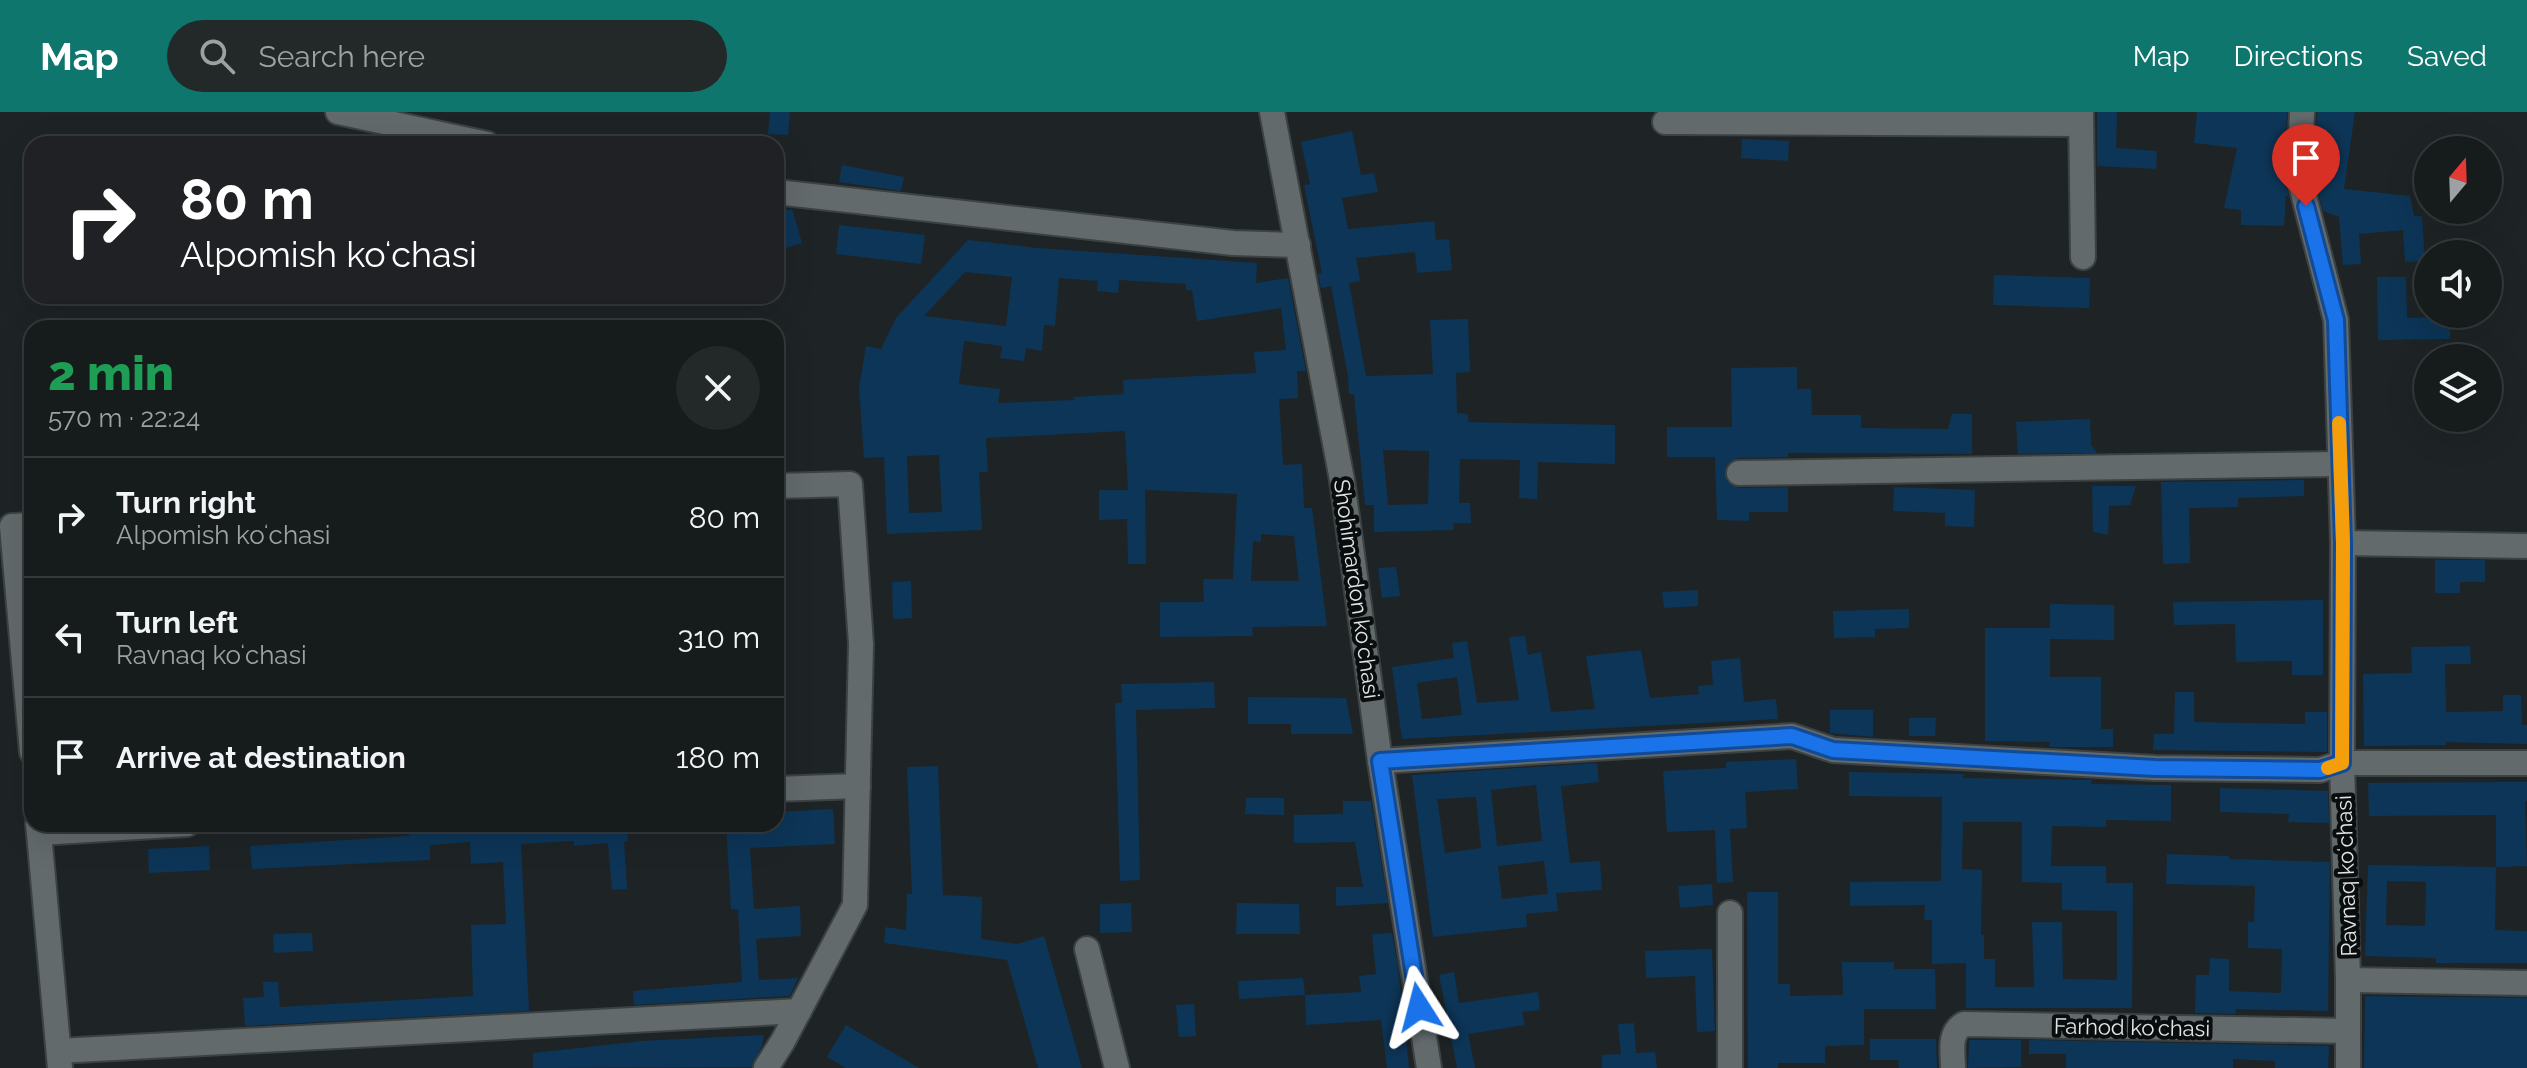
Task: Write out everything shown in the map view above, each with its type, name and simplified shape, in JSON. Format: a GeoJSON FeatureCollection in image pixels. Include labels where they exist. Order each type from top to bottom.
{"type":"FeatureCollection","features":[{"type":"Feature","properties":{"kind":"street"},"geometry":{"type":"LineString","coordinates":[[338,112],[450,136]]}},
{"type":"Feature","properties":{"kind":"street","name":"Shohimardon koʻchasi"},"geometry":{"type":"LineString","coordinates":[[1272,112],[1342,480],[1380,761],[1429,1068]]}},
{"type":"Feature","properties":{"kind":"street","name":"Ravnaq koʻchasi"},"geometry":{"type":"LineString","coordinates":[[2302,112],[2299,177],[2336,320],[2343,543],[2342,763],[2348,1068]]}},
{"type":"Feature","properties":{"kind":"street"},"geometry":{"type":"LineString","coordinates":[[1665,122],[2081,118],[2083,257]]}},
{"type":"Feature","properties":{"kind":"street"},"geometry":{"type":"LineString","coordinates":[[784,193],[1233,243],[1298,245]]}},
{"type":"Feature","properties":{"kind":"street"},"geometry":{"type":"LineString","coordinates":[[1739,473],[2340,464]]}},
{"type":"Feature","properties":{"kind":"street"},"geometry":{"type":"LineString","coordinates":[[766,1068],[855,905],[861,644],[850,484],[784,486]]}},
{"type":"Feature","properties":{"kind":"street"},"geometry":{"type":"LineString","coordinates":[[24,525],[12,526],[24,662]]}},
{"type":"Feature","properties":{"kind":"street"},"geometry":{"type":"LineString","coordinates":[[2343,543],[2527,546]]}},
{"type":"Feature","properties":{"kind":"street"},"geometry":{"type":"LineString","coordinates":[[1380,761],[1792,736],[1833,750],[2155,768],[2320,770],[2342,763],[2527,763]]}},
{"type":"Feature","properties":{"kind":"street"},"geometry":{"type":"LineString","coordinates":[[784,789],[858,786]]}},
{"type":"Feature","properties":{"kind":"street"},"geometry":{"type":"LineString","coordinates":[[39,832],[60,1060],[799,1011]]}},
{"type":"Feature","properties":{"kind":"street"},"geometry":{"type":"LineString","coordinates":[[1730,913],[1730,1068]]}},
{"type":"Feature","properties":{"kind":"street"},"geometry":{"type":"LineString","coordinates":[[1087,949],[1117,1068]]}},
{"type":"Feature","properties":{"kind":"street"},"geometry":{"type":"LineString","coordinates":[[2348,980],[2527,983]]}},
{"type":"Feature","properties":{"kind":"street","name":"Farhod koʻchasi"},"geometry":{"type":"LineString","coordinates":[[1953,1068],[1953,1037],[1964,1024],[2348,1031]]}},
{"type":"Feature","properties":{"kind":"building"},"geometry":{"type":"Polygon","coordinates":[[[770,112],[790,112],[788,135],[768,134],[770,112]]]}},
{"type":"Feature","properties":{"kind":"building"},"geometry":{"type":"Polygon","coordinates":[[[2097,112],[2117,112],[2116,148],[2157,151],[2156,169],[2097,166],[2097,112]]]}},
{"type":"Feature","properties":{"kind":"building"},"geometry":{"type":"Polygon","coordinates":[[[2197,112],[2287,112],[2284,177],[2289,197],[2286,196],[2284,226],[2241,225],[2241,210],[2224,208],[2237,148],[2194,143],[2197,112]]]}},
{"type":"Feature","properties":{"kind":"building"},"geometry":{"type":"Polygon","coordinates":[[[2317,112],[2355,112],[2344,189],[2410,196],[2414,224],[2423,224],[2424,240],[2414,240],[2414,262],[2405,262],[2403,230],[2359,234],[2361,264],[2343,265],[2339,217],[2323,211],[2314,175],[2317,112]]]}},
{"type":"Feature","properties":{"kind":"building"},"geometry":{"type":"Polygon","coordinates":[[[1352,131],[1361,175],[1374,173],[1378,192],[1342,198],[1348,229],[1434,221],[1436,240],[1449,239],[1452,270],[1417,273],[1415,252],[1356,258],[1360,281],[1349,283],[1366,376],[1433,374],[1430,320],[1468,319],[1470,372],[1456,373],[1457,413],[1468,414],[1468,422],[1615,425],[1615,464],[1538,462],[1537,499],[1519,498],[1520,460],[1460,459],[1459,503],[1470,503],[1471,523],[1453,523],[1454,530],[1374,532],[1374,505],[1365,505],[1354,394],[1349,394],[1331,286],[1321,288],[1318,274],[1322,273],[1304,185],[1310,184],[1301,142],[1352,131]],[[1383,450],[1388,505],[1428,504],[1429,451],[1383,450]]]}},
{"type":"Feature","properties":{"kind":"building"},"geometry":{"type":"Polygon","coordinates":[[[1742,139],[1789,141],[1788,161],[1741,158],[1742,139]]]}},
{"type":"Feature","properties":{"kind":"building"},"geometry":{"type":"Polygon","coordinates":[[[842,165],[904,177],[901,191],[839,182],[842,165]]]}},
{"type":"Feature","properties":{"kind":"building"},"geometry":{"type":"Polygon","coordinates":[[[792,209],[802,243],[786,248],[784,241],[784,210],[792,209]]]}},
{"type":"Feature","properties":{"kind":"building"},"geometry":{"type":"Polygon","coordinates":[[[839,225],[925,235],[921,264],[836,254],[839,225]]]}},
{"type":"Feature","properties":{"kind":"building"},"geometry":{"type":"Polygon","coordinates":[[[968,240],[1037,248],[1257,263],[1256,283],[1288,278],[1306,371],[1297,371],[1298,398],[1279,399],[1283,465],[1302,464],[1304,508],[1312,508],[1327,626],[1252,627],[1253,636],[1160,637],[1160,602],[1204,602],[1203,579],[1233,579],[1237,494],[1145,490],[1146,564],[1128,564],[1127,519],[1099,520],[1099,490],[1128,490],[1125,431],[986,438],[988,472],[979,472],[982,530],[887,534],[884,457],[864,458],[859,387],[866,346],[881,349],[896,318],[968,240]],[[965,272],[924,316],[1006,326],[1012,277],[965,272]],[[1059,278],[1055,326],[1044,325],[1042,351],[1026,348],[1024,361],[1000,358],[1002,346],[964,341],[959,384],[1000,389],[998,403],[1074,400],[1074,397],[1124,394],[1123,380],[1256,373],[1254,352],[1286,350],[1281,308],[1197,321],[1192,290],[1186,290],[1186,284],[1119,280],[1118,293],[1097,291],[1098,281],[1059,278]],[[939,455],[907,456],[909,513],[942,512],[939,455]],[[1261,534],[1261,542],[1253,541],[1251,581],[1299,581],[1294,536],[1261,534]]]}},
{"type":"Feature","properties":{"kind":"building"},"geometry":{"type":"Polygon","coordinates":[[[1994,275],[2090,278],[2089,308],[1993,305],[1994,275]]]}},
{"type":"Feature","properties":{"kind":"building"},"geometry":{"type":"Polygon","coordinates":[[[2377,277],[2406,277],[2407,318],[2414,318],[2414,328],[2450,328],[2450,339],[2378,340],[2377,277]]]}},
{"type":"Feature","properties":{"kind":"building"},"geometry":{"type":"Polygon","coordinates":[[[1797,367],[1797,389],[1811,389],[1812,415],[1861,415],[1861,428],[1948,429],[1952,414],[1972,414],[1972,454],[1788,453],[1788,457],[1738,458],[1726,466],[1727,481],[1739,488],[1788,487],[1788,512],[1749,512],[1749,521],[1717,520],[1715,457],[1667,457],[1667,427],[1732,427],[1731,368],[1797,367]]]}},
{"type":"Feature","properties":{"kind":"building"},"geometry":{"type":"Polygon","coordinates":[[[2090,419],[2091,445],[2097,453],[2018,454],[2016,422],[2090,419]]]}},
{"type":"Feature","properties":{"kind":"building"},"geometry":{"type":"Polygon","coordinates":[[[2304,480],[2304,496],[2238,498],[2238,507],[2189,508],[2190,563],[2163,564],[2161,482],[2304,480]]]}},
{"type":"Feature","properties":{"kind":"building"},"geometry":{"type":"Polygon","coordinates":[[[2092,486],[2136,486],[2130,505],[2109,506],[2108,535],[2093,532],[2092,486]]]}},
{"type":"Feature","properties":{"kind":"building"},"geometry":{"type":"Polygon","coordinates":[[[1894,487],[1975,490],[1974,527],[1945,526],[1945,513],[1893,511],[1894,487]]]}},
{"type":"Feature","properties":{"kind":"building"},"geometry":{"type":"Polygon","coordinates":[[[2435,560],[2485,560],[2485,582],[2460,582],[2460,593],[2435,593],[2435,560]]]}},
{"type":"Feature","properties":{"kind":"building"},"geometry":{"type":"Polygon","coordinates":[[[1396,567],[1400,596],[1382,598],[1378,568],[1396,567]]]}},
{"type":"Feature","properties":{"kind":"building"},"geometry":{"type":"Polygon","coordinates":[[[911,581],[912,618],[893,619],[892,582],[911,581]]]}},
{"type":"Feature","properties":{"kind":"building"},"geometry":{"type":"Polygon","coordinates":[[[1698,590],[1698,606],[1664,608],[1662,592],[1698,590]]]}},
{"type":"Feature","properties":{"kind":"building"},"geometry":{"type":"Polygon","coordinates":[[[2323,600],[2323,675],[2292,675],[2292,661],[2236,662],[2235,624],[2174,625],[2173,602],[2323,600]]]}},
{"type":"Feature","properties":{"kind":"building"},"geometry":{"type":"Polygon","coordinates":[[[2050,604],[2114,605],[2114,640],[2050,639],[2050,604]]]}},
{"type":"Feature","properties":{"kind":"building"},"geometry":{"type":"Polygon","coordinates":[[[1909,609],[1909,628],[1875,629],[1875,637],[1834,638],[1833,611],[1909,609]]]}},
{"type":"Feature","properties":{"kind":"building"},"geometry":{"type":"Polygon","coordinates":[[[1985,628],[2050,628],[2050,677],[2101,677],[2101,729],[2113,729],[2113,747],[2049,747],[2050,742],[1985,741],[1985,628]]]}},
{"type":"Feature","properties":{"kind":"building"},"geometry":{"type":"Polygon","coordinates":[[[1525,636],[1528,655],[1541,652],[1551,712],[1595,709],[1586,656],[1641,650],[1650,698],[1699,694],[1698,686],[1713,685],[1711,661],[1740,658],[1744,702],[1776,699],[1778,719],[1402,739],[1392,667],[1454,658],[1452,643],[1467,641],[1477,703],[1519,700],[1509,637],[1525,636]],[[1457,677],[1417,683],[1422,719],[1462,715],[1457,677]]]}},
{"type":"Feature","properties":{"kind":"building"},"geometry":{"type":"Polygon","coordinates":[[[2470,646],[2471,664],[2445,664],[2446,712],[2503,711],[2503,695],[2521,695],[2522,725],[2527,725],[2527,744],[2446,742],[2446,745],[2364,746],[2363,674],[2412,673],[2411,647],[2470,646]]]}},
{"type":"Feature","properties":{"kind":"building"},"geometry":{"type":"Polygon","coordinates":[[[1214,682],[1215,708],[1136,710],[1140,880],[1120,881],[1115,703],[1122,703],[1121,684],[1214,682]]]}},
{"type":"Feature","properties":{"kind":"building"},"geometry":{"type":"Polygon","coordinates":[[[2175,692],[2194,692],[2194,722],[2305,724],[2305,712],[2327,712],[2327,752],[2153,750],[2154,734],[2174,734],[2175,692]]]}},
{"type":"Feature","properties":{"kind":"building"},"geometry":{"type":"Polygon","coordinates":[[[1248,697],[1346,698],[1353,734],[1291,734],[1291,724],[1248,724],[1248,697]]]}},
{"type":"Feature","properties":{"kind":"building"},"geometry":{"type":"Polygon","coordinates":[[[1830,710],[1873,710],[1873,737],[1830,733],[1830,710]]]}},
{"type":"Feature","properties":{"kind":"building"},"geometry":{"type":"Polygon","coordinates":[[[1909,718],[1936,718],[1935,736],[1909,736],[1909,718]]]}},
{"type":"Feature","properties":{"kind":"building"},"geometry":{"type":"Polygon","coordinates":[[[1796,759],[1798,789],[1745,792],[1747,828],[1730,829],[1733,882],[1717,883],[1715,830],[1667,832],[1663,771],[1726,768],[1726,762],[1796,759]]]}},
{"type":"Feature","properties":{"kind":"building"},"geometry":{"type":"Polygon","coordinates":[[[1597,763],[1599,782],[1561,786],[1570,863],[1600,861],[1602,890],[1556,893],[1558,911],[1526,914],[1527,927],[1433,937],[1412,775],[1597,763]],[[1536,785],[1491,790],[1497,846],[1542,841],[1536,785]],[[1476,797],[1437,799],[1445,853],[1481,848],[1476,797]],[[1544,861],[1498,866],[1502,899],[1548,894],[1544,861]]]}},
{"type":"Feature","properties":{"kind":"building"},"geometry":{"type":"Polygon","coordinates":[[[938,766],[943,895],[982,897],[981,939],[1017,944],[1044,936],[1082,1068],[1038,1068],[1007,960],[884,943],[886,927],[906,930],[907,894],[912,894],[907,767],[938,766]]]}},
{"type":"Feature","properties":{"kind":"building"},"geometry":{"type":"Polygon","coordinates":[[[1849,772],[1964,774],[1963,778],[2171,785],[2171,821],[2106,820],[2106,827],[2052,826],[2051,866],[2106,866],[2106,883],[2133,883],[2132,1008],[1966,1008],[1966,963],[1932,964],[1932,920],[1924,920],[1925,905],[1850,906],[1850,882],[1941,881],[1942,797],[1849,796],[1849,772]],[[1963,822],[1962,869],[1982,870],[1981,935],[1984,935],[1984,959],[1995,959],[1995,987],[2034,987],[2032,922],[2062,922],[2063,979],[2117,980],[2117,911],[2062,910],[2062,883],[2022,882],[2022,822],[1963,822]]]}},
{"type":"Feature","properties":{"kind":"building"},"geometry":{"type":"Polygon","coordinates":[[[2527,782],[2527,866],[2496,867],[2496,815],[2369,816],[2368,783],[2527,782]]]}},
{"type":"Feature","properties":{"kind":"building"},"geometry":{"type":"Polygon","coordinates":[[[2220,788],[2328,791],[2329,823],[2288,822],[2289,814],[2220,812],[2220,788]]]}},
{"type":"Feature","properties":{"kind":"building"},"geometry":{"type":"Polygon","coordinates":[[[1246,798],[1284,798],[1284,815],[1245,814],[1246,798]]]}},
{"type":"Feature","properties":{"kind":"building"},"geometry":{"type":"Polygon","coordinates":[[[1343,801],[1371,801],[1388,903],[1336,906],[1336,887],[1363,887],[1355,842],[1294,843],[1294,815],[1343,814],[1343,801]]]}},
{"type":"Feature","properties":{"kind":"building"},"geometry":{"type":"Polygon","coordinates":[[[833,809],[835,844],[750,848],[754,909],[800,906],[801,936],[756,939],[759,980],[798,978],[790,996],[634,1005],[633,991],[742,982],[738,909],[731,909],[726,832],[784,832],[784,812],[833,809]]]}},
{"type":"Feature","properties":{"kind":"building"},"geometry":{"type":"Polygon","coordinates":[[[409,832],[627,832],[628,841],[624,842],[627,889],[612,890],[608,843],[574,846],[574,841],[521,844],[529,1011],[245,1026],[243,998],[264,997],[263,982],[278,982],[280,1007],[473,996],[471,925],[506,924],[503,862],[471,864],[470,842],[430,845],[430,860],[252,869],[250,846],[409,836],[409,832]]]}},
{"type":"Feature","properties":{"kind":"building"},"geometry":{"type":"Polygon","coordinates":[[[209,846],[210,870],[149,873],[148,849],[209,846]]]}},
{"type":"Feature","properties":{"kind":"building"},"geometry":{"type":"Polygon","coordinates":[[[2167,854],[2330,862],[2328,1011],[2236,1009],[2235,1014],[2195,1013],[2196,975],[2209,975],[2210,958],[2229,959],[2229,991],[2281,993],[2282,949],[2248,948],[2248,922],[2254,922],[2255,886],[2166,884],[2167,854]]]}},
{"type":"Feature","properties":{"kind":"building"},"geometry":{"type":"Polygon","coordinates":[[[2368,865],[2496,867],[2495,930],[2527,931],[2527,963],[2436,963],[2436,958],[2365,956],[2368,865]],[[2387,881],[2386,925],[2425,926],[2426,882],[2387,881]]]}},
{"type":"Feature","properties":{"kind":"building"},"geometry":{"type":"Polygon","coordinates":[[[1712,884],[1713,905],[1680,908],[1678,886],[1712,884]]]}},
{"type":"Feature","properties":{"kind":"building"},"geometry":{"type":"Polygon","coordinates":[[[1747,892],[1778,892],[1778,984],[1790,984],[1790,996],[1843,995],[1842,962],[1894,962],[1894,969],[1935,969],[1936,1009],[1864,1009],[1864,1045],[1825,1046],[1825,1063],[1778,1063],[1778,1068],[1748,1068],[1747,892]]]}},
{"type":"Feature","properties":{"kind":"building"},"geometry":{"type":"Polygon","coordinates":[[[1131,903],[1132,932],[1100,933],[1100,904],[1131,903]]]}},
{"type":"Feature","properties":{"kind":"building"},"geometry":{"type":"Polygon","coordinates":[[[1237,903],[1299,904],[1300,934],[1236,934],[1237,903]]]}},
{"type":"Feature","properties":{"kind":"building"},"geometry":{"type":"Polygon","coordinates":[[[312,933],[313,951],[274,953],[273,934],[312,933]]]}},
{"type":"Feature","properties":{"kind":"building"},"geometry":{"type":"Polygon","coordinates":[[[1392,933],[1409,1068],[1387,1068],[1381,1020],[1306,1025],[1305,995],[1361,992],[1359,976],[1376,974],[1372,934],[1392,933]]]}},
{"type":"Feature","properties":{"kind":"building"},"geometry":{"type":"Polygon","coordinates":[[[1712,949],[1715,1031],[1697,1032],[1695,976],[1646,978],[1645,951],[1712,949]]]}},
{"type":"Feature","properties":{"kind":"building"},"geometry":{"type":"Polygon","coordinates":[[[1454,972],[1459,1003],[1538,992],[1540,1010],[1522,1012],[1525,1025],[1468,1034],[1475,1068],[1457,1068],[1439,975],[1454,972]]]}},
{"type":"Feature","properties":{"kind":"building"},"geometry":{"type":"Polygon","coordinates":[[[1303,978],[1305,995],[1239,999],[1238,981],[1303,978]]]}},
{"type":"Feature","properties":{"kind":"building"},"geometry":{"type":"Polygon","coordinates":[[[2365,996],[2527,998],[2527,1068],[2364,1068],[2365,996]]]}},
{"type":"Feature","properties":{"kind":"building"},"geometry":{"type":"Polygon","coordinates":[[[1194,1004],[1196,1036],[1179,1037],[1176,1005],[1194,1004]]]}},
{"type":"Feature","properties":{"kind":"building"},"geometry":{"type":"Polygon","coordinates":[[[1634,1023],[1636,1053],[1655,1052],[1657,1068],[1602,1068],[1602,1055],[1621,1054],[1618,1024],[1634,1023]]]}},
{"type":"Feature","properties":{"kind":"building"},"geometry":{"type":"Polygon","coordinates":[[[846,1025],[919,1068],[846,1068],[827,1057],[846,1025]]]}},
{"type":"Feature","properties":{"kind":"building"},"geometry":{"type":"Polygon","coordinates":[[[764,1035],[751,1067],[533,1068],[533,1053],[642,1041],[764,1035]]]}},
{"type":"Feature","properties":{"kind":"building"},"geometry":{"type":"Polygon","coordinates":[[[1870,1039],[1936,1039],[1937,1068],[1899,1068],[1898,1060],[1870,1060],[1870,1039]]]}},
{"type":"Feature","properties":{"kind":"building"},"geometry":{"type":"Polygon","coordinates":[[[1969,1040],[2021,1040],[2021,1067],[1968,1068],[1969,1040]]]}},
{"type":"Feature","properties":{"kind":"building"},"geometry":{"type":"Polygon","coordinates":[[[2029,1040],[2329,1046],[2328,1068],[2275,1068],[2275,1061],[2233,1059],[2233,1068],[2066,1068],[2066,1054],[2029,1054],[2029,1040]]]}},
{"type":"Feature","properties":{"kind":"slow traffic"},"geometry":{"type":"LineString","coordinates":[[2328,768],[2342,763],[2343,543],[2339,423]]}},
{"type":"Feature","properties":{"kind":"route"},"geometry":{"type":"LineString","coordinates":[[1419,1007],[1380,761],[1792,736],[1833,750],[2155,768],[2320,770],[2342,763],[2343,543],[2336,320],[2306,206]]}}]}
